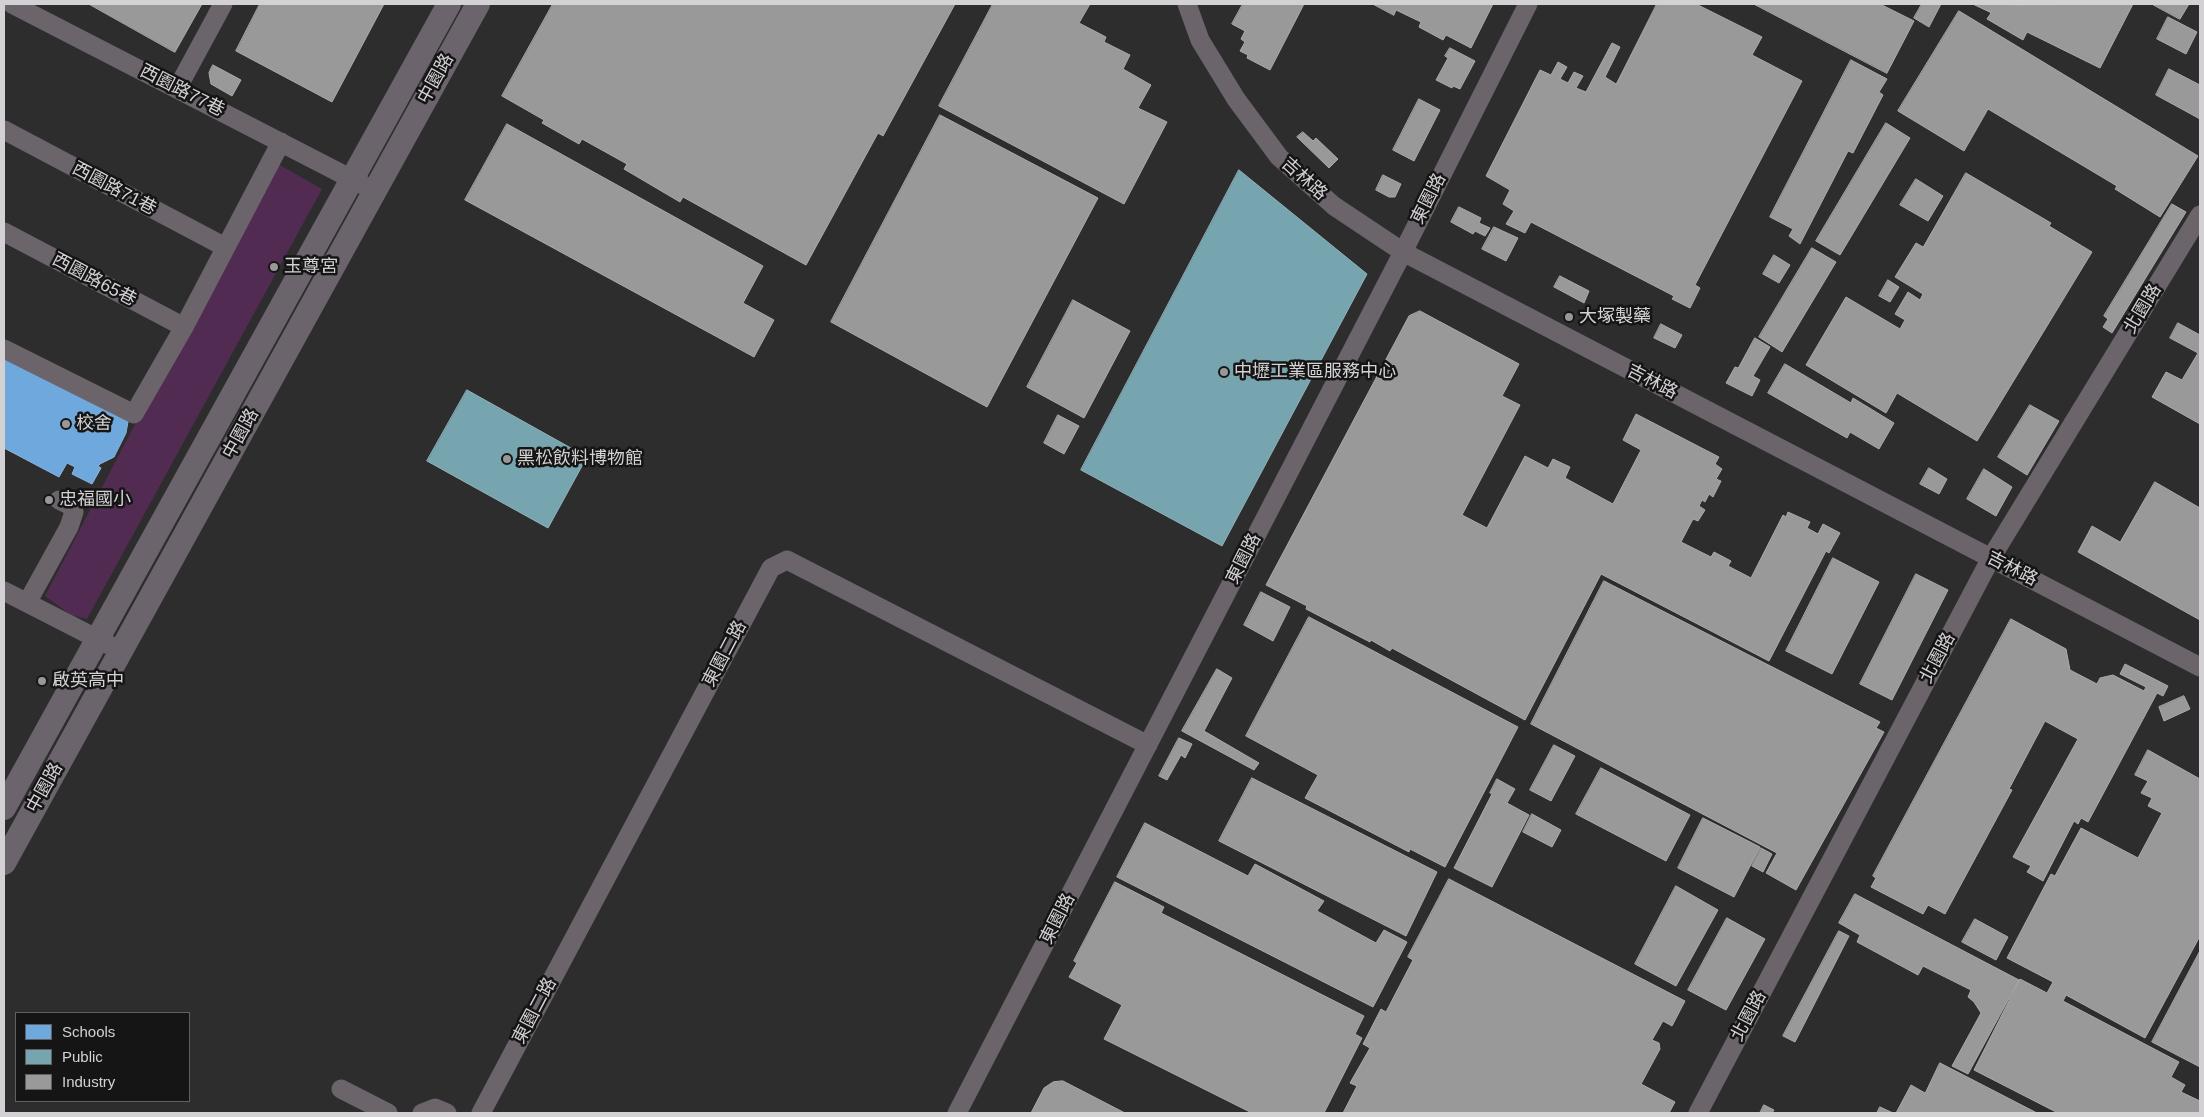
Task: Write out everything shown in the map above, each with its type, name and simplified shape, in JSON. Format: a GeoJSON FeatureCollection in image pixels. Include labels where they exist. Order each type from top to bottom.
{"type":"FeatureCollection","features":[{"type":"Feature","properties":{"kind":"main road","name":"中園路"},"geometry":{"type":"LineString","coordinates":[[4,807],[449,4]]}},
{"type":"Feature","properties":{"kind":"main road","name":"中園路"},"geometry":{"type":"LineString","coordinates":[[4,863],[478,4]]}},
{"type":"Feature","properties":{"kind":"street","name":"西園路77巷"},"geometry":{"type":"LineString","coordinates":[[12,4],[375,191]]}},
{"type":"Feature","properties":{"kind":"street"},"geometry":{"type":"LineString","coordinates":[[177,89],[223,4]]}},
{"type":"Feature","properties":{"kind":"street","name":"吉林路"},"geometry":{"type":"LineString","coordinates":[[1187,4],[1200,40],[1236,98],[1279,157],[1334,206],[1402,252],[2200,667]]}},
{"type":"Feature","properties":{"kind":"street","name":"東園路"},"geometry":{"type":"LineString","coordinates":[[957,1113],[1402,252],[1528,4]]}},
{"type":"Feature","properties":{"kind":"street","name":"西園路71巷"},"geometry":{"type":"LineString","coordinates":[[4,130],[225,247]]}},
{"type":"Feature","properties":{"kind":"street"},"geometry":{"type":"LineString","coordinates":[[4,349],[134,414],[184,327],[281,142]]}},
{"type":"Feature","properties":{"kind":"street","name":"北園路"},"geometry":{"type":"LineString","coordinates":[[1698,1113],[1991,558],[2200,215]]}},
{"type":"Feature","properties":{"kind":"street","name":"西園路65巷"},"geometry":{"type":"LineString","coordinates":[[4,232],[184,327]]}},
{"type":"Feature","properties":{"kind":"street"},"geometry":{"type":"LineString","coordinates":[[27,603],[69,526],[74,512],[70,506],[59,500]]}},
{"type":"Feature","properties":{"kind":"street","name":"東園二路"},"geometry":{"type":"LineString","coordinates":[[481,1113],[771,568],[787,560],[1148,745]]}},
{"type":"Feature","properties":{"kind":"street"},"geometry":{"type":"LineString","coordinates":[[4,591],[121,651]]}},
{"type":"Feature","properties":{"kind":"street"},"geometry":{"type":"LineString","coordinates":[[4,807],[28,818]]}},
{"type":"Feature","properties":{"kind":"street"},"geometry":{"type":"LineString","coordinates":[[341,1088],[388,1113]]}},
{"type":"Feature","properties":{"kind":"street"},"geometry":{"type":"LineString","coordinates":[[422,1113],[436,1108],[447,1113]]}},
{"type":"Feature","properties":{"kind":"shaded area"},"geometry":{"type":"Polygon","coordinates":[[[278,164],[322,189],[87,619],[71,615],[45,596],[133,428],[278,164]]]}},
{"type":"Feature","properties":{"kind":"building: Schools","name":"校舍"},"geometry":{"type":"Polygon","coordinates":[[[4,350],[129,416],[126,433],[114,457],[98,466],[101,468],[92,484],[72,474],[75,467],[67,463],[59,477],[4,448],[4,350]]]}},
{"type":"Feature","properties":{"kind":"building: Public","name":"中壢工業區服務中心"},"geometry":{"type":"Polygon","coordinates":[[[1239,170],[1367,274],[1222,546],[1081,470],[1239,170]]]}},
{"type":"Feature","properties":{"kind":"building: Public","name":"黑松飲料博物館"},"geometry":{"type":"Polygon","coordinates":[[[467,390],[587,457],[548,528],[427,461],[467,390]]]}},
{"type":"Feature","properties":{"kind":"building: Industry"},"geometry":{"type":"Polygon","coordinates":[[[89,4],[202,4],[175,52],[89,4]]]}},
{"type":"Feature","properties":{"kind":"building: Industry"},"geometry":{"type":"Polygon","coordinates":[[[260,4],[384,4],[332,102],[236,51],[260,4]]]}},
{"type":"Feature","properties":{"kind":"building: Industry"},"geometry":{"type":"Polygon","coordinates":[[[553,4],[955,4],[883,136],[878,133],[806,265],[683,197],[680,202],[624,169],[627,164],[582,139],[579,144],[542,123],[544,120],[502,96],[553,4]]]}},
{"type":"Feature","properties":{"kind":"building: Industry"},"geometry":{"type":"Polygon","coordinates":[[[993,4],[1090,4],[1079,23],[1106,37],[1104,42],[1130,55],[1123,69],[1151,85],[1138,108],[1167,122],[1124,204],[939,106],[993,4]]]}},
{"type":"Feature","properties":{"kind":"building: Industry"},"geometry":{"type":"Polygon","coordinates":[[[1243,4],[1304,4],[1270,70],[1247,58],[1248,55],[1240,51],[1245,42],[1241,39],[1245,31],[1232,24],[1243,4]]]}},
{"type":"Feature","properties":{"kind":"building: Industry"},"geometry":{"type":"Polygon","coordinates":[[[1373,4],[1493,4],[1471,48],[1446,35],[1443,40],[1419,27],[1421,22],[1396,10],[1394,15],[1373,4]]]}},
{"type":"Feature","properties":{"kind":"building: Industry"},"geometry":{"type":"Polygon","coordinates":[[[1657,4],[1696,4],[1762,37],[1752,55],[1802,81],[1695,285],[1700,288],[1690,308],[1672,299],[1674,296],[1531,222],[1525,233],[1506,224],[1514,211],[1503,204],[1510,190],[1486,176],[1540,70],[1551,75],[1558,62],[1567,67],[1560,79],[1568,83],[1574,72],[1583,76],[1576,88],[1586,92],[1612,43],[1620,47],[1605,77],[1616,84],[1657,4]]]}},
{"type":"Feature","properties":{"kind":"building: Industry"},"geometry":{"type":"Polygon","coordinates":[[[1754,4],[1880,4],[1914,21],[1887,73],[1754,4]]]}},
{"type":"Feature","properties":{"kind":"building: Industry"},"geometry":{"type":"Polygon","coordinates":[[[1922,4],[1941,4],[1929,27],[1914,18],[1922,4]]]}},
{"type":"Feature","properties":{"kind":"building: Industry"},"geometry":{"type":"Polygon","coordinates":[[[1973,4],[2133,4],[2100,68],[2027,32],[2023,40],[1987,19],[1991,13],[1973,4]]]}},
{"type":"Feature","properties":{"kind":"building: Industry"},"geometry":{"type":"Polygon","coordinates":[[[2152,4],[2189,4],[2180,19],[2152,4]]]}},
{"type":"Feature","properties":{"kind":"building: Industry"},"geometry":{"type":"Polygon","coordinates":[[[1959,11],[2198,156],[2160,217],[2115,189],[2117,186],[1988,109],[1964,151],[1898,111],[1959,11]]]}},
{"type":"Feature","properties":{"kind":"building: Industry"},"geometry":{"type":"Polygon","coordinates":[[[2168,17],[2197,32],[2186,54],[2157,39],[2168,17]]]}},
{"type":"Feature","properties":{"kind":"building: Industry"},"geometry":{"type":"Polygon","coordinates":[[[1450,48],[1475,61],[1460,89],[1453,86],[1452,88],[1436,80],[1448,58],[1445,56],[1450,48]]]}},
{"type":"Feature","properties":{"kind":"building: Industry"},"geometry":{"type":"Polygon","coordinates":[[[1851,60],[1887,79],[1879,92],[1883,95],[1853,153],[1848,151],[1800,244],[1789,236],[1793,229],[1770,217],[1851,60]]]}},
{"type":"Feature","properties":{"kind":"building: Industry"},"geometry":{"type":"Polygon","coordinates":[[[213,65],[241,80],[232,96],[211,84],[209,73],[213,65]]]}},
{"type":"Feature","properties":{"kind":"building: Industry"},"geometry":{"type":"Polygon","coordinates":[[[2169,69],[2200,85],[2200,119],[2156,95],[2169,69]]]}},
{"type":"Feature","properties":{"kind":"building: Industry"},"geometry":{"type":"Polygon","coordinates":[[[1419,99],[1440,110],[1414,161],[1393,150],[1419,99]]]}},
{"type":"Feature","properties":{"kind":"building: Industry"},"geometry":{"type":"Polygon","coordinates":[[[940,115],[1098,198],[987,407],[831,322],[940,115]]]}},
{"type":"Feature","properties":{"kind":"building: Industry"},"geometry":{"type":"Polygon","coordinates":[[[1886,123],[1910,138],[1840,255],[1816,241],[1886,123]]]}},
{"type":"Feature","properties":{"kind":"building: Industry"},"geometry":{"type":"Polygon","coordinates":[[[507,124],[763,266],[743,303],[774,320],[754,357],[465,200],[507,124]]]}},
{"type":"Feature","properties":{"kind":"building: Industry"},"geometry":{"type":"Polygon","coordinates":[[[1303,132],[1313,141],[1316,138],[1338,159],[1329,168],[1297,137],[1303,132]]]}},
{"type":"Feature","properties":{"kind":"building: Industry"},"geometry":{"type":"Polygon","coordinates":[[[1966,173],[2051,223],[2049,226],[2092,252],[1977,441],[1897,393],[1886,413],[1806,365],[1846,297],[1900,329],[1905,320],[1895,314],[1908,292],[1920,300],[1923,294],[1895,277],[1916,243],[1923,247],[1966,173]]]}},
{"type":"Feature","properties":{"kind":"building: Industry"},"geometry":{"type":"Polygon","coordinates":[[[1383,175],[1401,184],[1395,197],[1389,197],[1376,190],[1383,175]]]}},
{"type":"Feature","properties":{"kind":"building: Industry"},"geometry":{"type":"Polygon","coordinates":[[[1916,179],[1943,196],[1928,221],[1900,205],[1916,179]]]}},
{"type":"Feature","properties":{"kind":"building: Industry"},"geometry":{"type":"Polygon","coordinates":[[[2172,204],[2186,212],[2112,333],[2103,327],[2108,319],[2104,316],[2172,204]]]}},
{"type":"Feature","properties":{"kind":"building: Industry"},"geometry":{"type":"Polygon","coordinates":[[[1459,207],[1481,218],[1479,223],[1490,228],[1485,236],[1475,231],[1473,234],[1451,222],[1459,207]]]}},
{"type":"Feature","properties":{"kind":"building: Industry"},"geometry":{"type":"Polygon","coordinates":[[[1494,227],[1518,238],[1506,261],[1482,249],[1494,227]]]}},
{"type":"Feature","properties":{"kind":"building: Industry"},"geometry":{"type":"Polygon","coordinates":[[[1812,248],[1836,262],[1782,352],[1759,337],[1812,248]]]}},
{"type":"Feature","properties":{"kind":"building: Industry"},"geometry":{"type":"Polygon","coordinates":[[[1774,255],[1790,265],[1779,283],[1763,274],[1774,255]]]}},
{"type":"Feature","properties":{"kind":"building: Industry"},"geometry":{"type":"Polygon","coordinates":[[[1560,276],[1589,291],[1584,303],[1554,287],[1560,276]]]}},
{"type":"Feature","properties":{"kind":"building: Industry"},"geometry":{"type":"Polygon","coordinates":[[[1888,280],[1899,287],[1890,302],[1879,296],[1888,280]]]}},
{"type":"Feature","properties":{"kind":"building: Industry"},"geometry":{"type":"Polygon","coordinates":[[[1073,300],[1130,331],[1084,418],[1027,387],[1073,300]]]}},
{"type":"Feature","properties":{"kind":"building: Industry"},"geometry":{"type":"Polygon","coordinates":[[[1420,311],[1519,364],[1502,396],[1520,405],[1462,515],[1487,528],[1525,456],[1548,468],[1553,459],[1570,467],[1565,478],[1613,504],[1641,450],[1623,440],[1636,414],[1719,457],[1715,464],[1722,469],[1716,479],[1721,481],[1713,497],[1709,494],[1705,502],[1702,500],[1699,506],[1705,510],[1698,521],[1693,519],[1681,542],[1711,557],[1714,552],[1731,561],[1728,566],[1751,578],[1783,515],[1786,517],[1788,512],[1810,522],[1807,528],[1818,534],[1823,524],[1840,533],[1829,553],[1826,551],[1769,661],[1601,574],[1525,720],[1392,648],[1390,651],[1371,640],[1370,642],[1306,609],[1307,606],[1266,585],[1409,316],[1420,311]]]}},
{"type":"Feature","properties":{"kind":"building: Industry"},"geometry":{"type":"Polygon","coordinates":[[[2178,323],[2200,335],[2200,424],[2152,397],[2166,372],[2182,380],[2198,353],[2170,338],[2178,323]]]}},
{"type":"Feature","properties":{"kind":"building: Industry"},"geometry":{"type":"Polygon","coordinates":[[[1661,324],[1682,335],[1675,348],[1654,338],[1661,324]]]}},
{"type":"Feature","properties":{"kind":"building: Industry"},"geometry":{"type":"Polygon","coordinates":[[[1755,338],[1770,347],[1753,376],[1760,380],[1752,396],[1726,383],[1735,367],[1738,368],[1755,338]]]}},
{"type":"Feature","properties":{"kind":"building: Industry"},"geometry":{"type":"Polygon","coordinates":[[[1785,364],[1851,403],[1853,398],[1894,423],[1879,449],[1850,432],[1847,438],[1768,393],[1785,364]]]}},
{"type":"Feature","properties":{"kind":"building: Industry"},"geometry":{"type":"Polygon","coordinates":[[[2030,405],[2059,421],[2027,475],[1998,457],[2030,405]]]}},
{"type":"Feature","properties":{"kind":"building: Industry"},"geometry":{"type":"Polygon","coordinates":[[[1058,415],[1079,426],[1064,454],[1044,443],[1058,415]]]}},
{"type":"Feature","properties":{"kind":"building: Industry"},"geometry":{"type":"Polygon","coordinates":[[[1929,468],[1947,479],[1939,494],[1920,484],[1929,468]]]}},
{"type":"Feature","properties":{"kind":"building: Industry"},"geometry":{"type":"Polygon","coordinates":[[[1984,469],[2012,487],[1996,516],[1967,499],[1984,469]]]}},
{"type":"Feature","properties":{"kind":"building: Industry"},"geometry":{"type":"Polygon","coordinates":[[[2155,482],[2200,508],[2200,620],[2078,552],[2092,526],[2120,542],[2155,482]]]}},
{"type":"Feature","properties":{"kind":"building: Industry"},"geometry":{"type":"Polygon","coordinates":[[[1833,558],[1879,582],[1832,674],[1786,651],[1833,558]]]}},
{"type":"Feature","properties":{"kind":"building: Industry"},"geometry":{"type":"Polygon","coordinates":[[[1916,574],[1948,590],[1892,700],[1860,684],[1916,574]]]}},
{"type":"Feature","properties":{"kind":"building: Industry"},"geometry":{"type":"Polygon","coordinates":[[[1604,581],[1880,722],[1876,728],[1884,732],[1796,890],[1766,873],[1777,853],[1531,724],[1604,581]]]}},
{"type":"Feature","properties":{"kind":"building: Industry"},"geometry":{"type":"Polygon","coordinates":[[[1261,592],[1290,607],[1273,641],[1244,625],[1261,592]]]}},
{"type":"Feature","properties":{"kind":"building: Industry"},"geometry":{"type":"Polygon","coordinates":[[[1309,617],[1518,727],[1445,867],[1410,849],[1409,852],[1305,798],[1318,775],[1246,736],[1309,617]]]}},
{"type":"Feature","properties":{"kind":"building: Industry"},"geometry":{"type":"Polygon","coordinates":[[[2011,619],[2066,649],[2070,670],[2097,684],[2100,678],[2113,675],[2144,691],[2146,687],[2120,674],[2125,664],[2168,686],[2163,696],[2157,693],[2088,822],[2081,818],[2078,824],[2074,821],[2043,881],[2027,872],[2031,866],[2013,857],[2078,739],[2045,721],[2009,789],[2012,790],[1945,914],[1928,905],[1923,914],[1871,887],[1876,878],[1873,876],[2011,619]]]}},
{"type":"Feature","properties":{"kind":"building: Industry"},"geometry":{"type":"Polygon","coordinates":[[[1217,669],[1232,678],[1204,731],[1259,763],[1254,770],[1182,731],[1217,669]]]}},
{"type":"Feature","properties":{"kind":"building: Industry"},"geometry":{"type":"Polygon","coordinates":[[[2184,696],[2190,709],[2164,721],[2159,707],[2184,696]]]}},
{"type":"Feature","properties":{"kind":"building: Industry"},"geometry":{"type":"Polygon","coordinates":[[[1179,738],[1192,744],[1185,758],[1181,755],[1167,780],[1159,776],[1179,738]]]}},
{"type":"Feature","properties":{"kind":"building: Industry"},"geometry":{"type":"Polygon","coordinates":[[[1554,745],[1575,756],[1551,801],[1530,790],[1554,745]]]}},
{"type":"Feature","properties":{"kind":"building: Industry"},"geometry":{"type":"Polygon","coordinates":[[[2148,750],[2200,779],[2200,936],[2145,1038],[2066,995],[2063,1001],[2179,1062],[2171,1077],[2185,1085],[2181,1092],[2200,1101],[2200,1113],[2058,1113],[1974,1070],[2020,979],[2047,993],[2053,982],[2007,958],[2051,874],[2055,876],[2081,828],[2138,858],[2162,813],[2148,806],[2152,798],[2141,793],[2148,781],[2135,775],[2148,750]]]}},
{"type":"Feature","properties":{"kind":"building: Industry"},"geometry":{"type":"Polygon","coordinates":[[[1601,768],[1690,815],[1666,861],[1576,814],[1601,768]]]}},
{"type":"Feature","properties":{"kind":"building: Industry"},"geometry":{"type":"Polygon","coordinates":[[[1252,778],[1437,872],[1406,936],[1219,841],[1252,778]]]}},
{"type":"Feature","properties":{"kind":"building: Industry"},"geometry":{"type":"Polygon","coordinates":[[[1497,779],[1515,789],[1507,803],[1529,815],[1492,887],[1454,868],[1492,794],[1490,793],[1497,779]]]}},
{"type":"Feature","properties":{"kind":"building: Industry"},"geometry":{"type":"Polygon","coordinates":[[[1532,814],[1561,830],[1552,847],[1523,832],[1532,814]]]}},
{"type":"Feature","properties":{"kind":"building: Industry"},"geometry":{"type":"Polygon","coordinates":[[[1703,818],[1760,847],[1734,897],[1678,868],[1703,818]]]}},
{"type":"Feature","properties":{"kind":"building: Industry"},"geometry":{"type":"Polygon","coordinates":[[[1145,823],[1248,876],[1255,864],[1324,901],[1317,911],[1376,943],[1384,930],[1407,942],[1373,1007],[1117,877],[1145,823]]]}},
{"type":"Feature","properties":{"kind":"building: Industry"},"geometry":{"type":"Polygon","coordinates":[[[1761,848],[1772,854],[1763,872],[1752,866],[1761,848]]]}},
{"type":"Feature","properties":{"kind":"building: Industry"},"geometry":{"type":"Polygon","coordinates":[[[1449,879],[1685,1001],[1672,1026],[1663,1021],[1652,1040],[1659,1043],[1660,1049],[1641,1084],[1675,1102],[1669,1113],[1343,1113],[1357,1086],[1350,1083],[1370,1048],[1363,1044],[1381,1009],[1386,1012],[1413,960],[1408,957],[1449,879]]]}},
{"type":"Feature","properties":{"kind":"building: Industry"},"geometry":{"type":"Polygon","coordinates":[[[1115,882],[1164,907],[1161,913],[1364,1016],[1355,1034],[1362,1038],[1324,1113],[1252,1113],[1104,1039],[1122,1005],[1069,977],[1077,963],[1074,961],[1115,882]]]}},
{"type":"Feature","properties":{"kind":"building: Industry"},"geometry":{"type":"Polygon","coordinates":[[[1676,886],[1718,910],[1676,986],[1635,964],[1676,886]]]}},
{"type":"Feature","properties":{"kind":"building: Industry"},"geometry":{"type":"Polygon","coordinates":[[[1855,894],[2019,980],[1968,1074],[1952,1066],[1981,1013],[1974,1002],[1968,997],[1971,990],[1923,966],[1918,975],[1857,942],[1860,935],[1839,923],[1855,894]]]}},
{"type":"Feature","properties":{"kind":"building: Industry"},"geometry":{"type":"Polygon","coordinates":[[[1727,918],[1765,939],[1726,1010],[1688,990],[1727,918]]]}},
{"type":"Feature","properties":{"kind":"building: Industry"},"geometry":{"type":"Polygon","coordinates":[[[1975,919],[2008,937],[1996,960],[1962,942],[1975,919]]]}},
{"type":"Feature","properties":{"kind":"building: Industry"},"geometry":{"type":"Polygon","coordinates":[[[1839,931],[1849,936],[1795,1042],[1783,1036],[1839,931]]]}},
{"type":"Feature","properties":{"kind":"building: Industry"},"geometry":{"type":"Polygon","coordinates":[[[2200,951],[2200,1067],[2152,1042],[2200,951]]]}},
{"type":"Feature","properties":{"kind":"building: Industry"},"geometry":{"type":"Polygon","coordinates":[[[1940,1063],[2037,1113],[1896,1113],[1911,1085],[1925,1093],[1940,1063]]]}},
{"type":"Feature","properties":{"kind":"building: Industry"},"geometry":{"type":"Polygon","coordinates":[[[1063,1081],[1125,1113],[1031,1113],[1044,1088],[1053,1082],[1063,1081]]]}},
{"type":"Feature","properties":{"kind":"building: Industry"},"geometry":{"type":"Polygon","coordinates":[[[1764,1105],[1774,1110],[1772,1113],[1760,1113],[1764,1105]]]}},
{"type":"Feature","properties":{"kind":"building: Industry"},"geometry":{"type":"Polygon","coordinates":[[[1880,1107],[1893,1113],[1877,1113],[1880,1107]]]}},
{"type":"Feature","properties":{"kind":"place","name":"玉尊宮"},"geometry":{"type":"Point","coordinates":[274,267]}},
{"type":"Feature","properties":{"kind":"place","name":"大塚製藥"},"geometry":{"type":"Point","coordinates":[1569,317]}},
{"type":"Feature","properties":{"kind":"place","name":"中壢工業區服務中心"},"geometry":{"type":"Point","coordinates":[1224,372]}},
{"type":"Feature","properties":{"kind":"place","name":"校舍"},"geometry":{"type":"Point","coordinates":[66,424]}},
{"type":"Feature","properties":{"kind":"place","name":"黑松飲料博物館"},"geometry":{"type":"Point","coordinates":[507,459]}},
{"type":"Feature","properties":{"kind":"place","name":"忠福國小"},"geometry":{"type":"Point","coordinates":[49,500]}},
{"type":"Feature","properties":{"kind":"place","name":"啟英高中"},"geometry":{"type":"Point","coordinates":[42,681]}}]}
